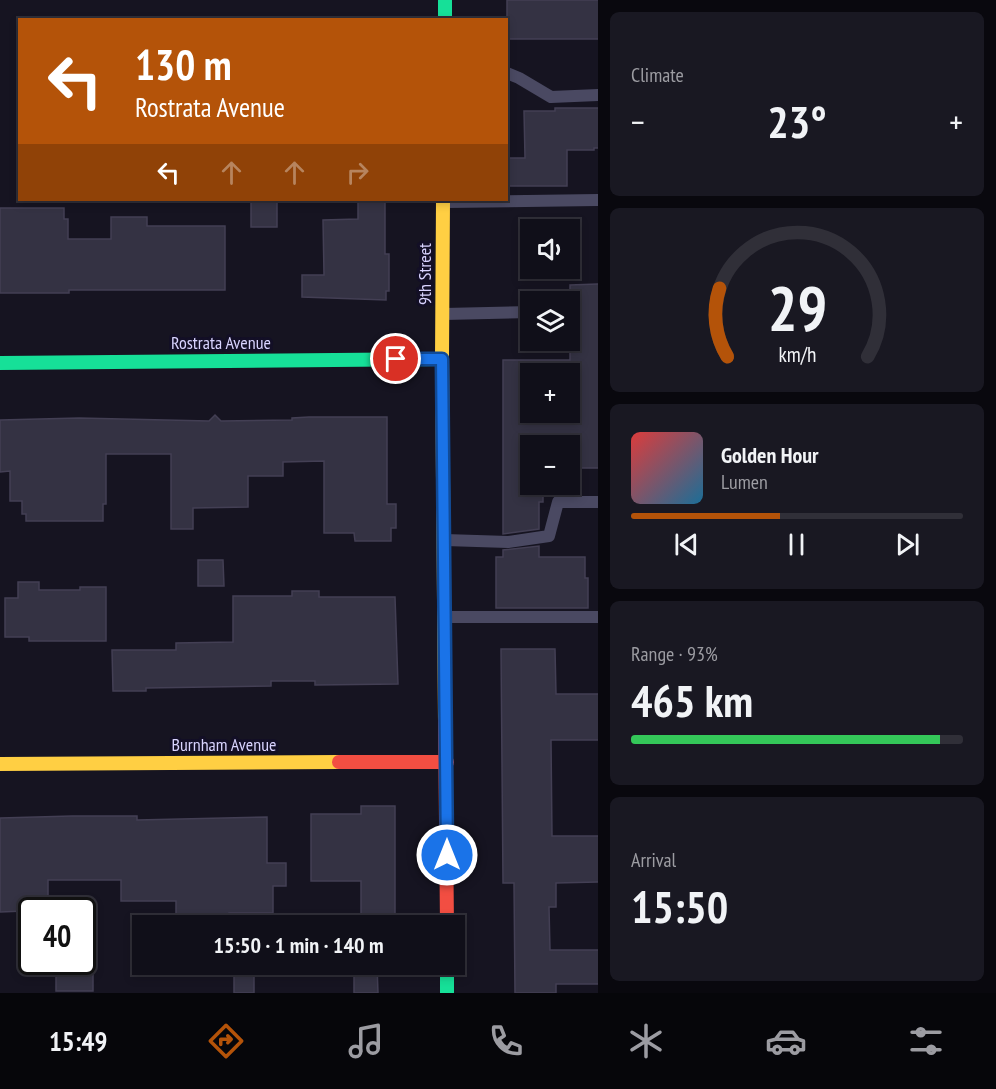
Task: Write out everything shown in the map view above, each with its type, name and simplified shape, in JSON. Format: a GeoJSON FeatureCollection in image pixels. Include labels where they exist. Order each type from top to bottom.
{"type":"FeatureCollection","features":[{"type":"Feature","properties":{"kind":"street"},"geometry":{"type":"LineString","coordinates":[[445,0],[445,18]]}},
{"type":"Feature","properties":{"kind":"street","name":"9th Street"},"geometry":{"type":"LineString","coordinates":[[443,201],[442,359],[447,915]]}},
{"type":"Feature","properties":{"kind":"street","name":"Rostrata Avenue"},"geometry":{"type":"LineString","coordinates":[[0,363],[442,359]]}},
{"type":"Feature","properties":{"kind":"street","name":"Burnham Avenue"},"geometry":{"type":"LineString","coordinates":[[0,764],[447,762]]}},
{"type":"Feature","properties":{"kind":"street"},"geometry":{"type":"LineString","coordinates":[[447,975],[447,993]]}},
{"type":"Feature","properties":{"kind":"lane"},"geometry":{"type":"LineString","coordinates":[[508,73],[551,97],[598,95]]}},
{"type":"Feature","properties":{"kind":"lane"},"geometry":{"type":"LineString","coordinates":[[508,201],[598,200]]}},
{"type":"Feature","properties":{"kind":"lane"},"geometry":{"type":"LineString","coordinates":[[442,314],[520,312]]}},
{"type":"Feature","properties":{"kind":"lane"},"geometry":{"type":"LineString","coordinates":[[445,540],[508,542],[549,536],[558,502],[598,502]]}},
{"type":"Feature","properties":{"kind":"lane"},"geometry":{"type":"LineString","coordinates":[[445,617],[598,617]]}},
{"type":"Feature","properties":{"kind":"building"},"geometry":{"type":"Polygon","coordinates":[[[507,0],[598,0],[598,39],[508,39],[507,0]]]}},
{"type":"Feature","properties":{"kind":"building"},"geometry":{"type":"Polygon","coordinates":[[[555,108],[598,108],[598,148],[567,150],[567,186],[508,186],[508,158],[525,158],[524,111],[555,111],[555,108]]]}},
{"type":"Feature","properties":{"kind":"building"},"geometry":{"type":"Polygon","coordinates":[[[251,201],[277,201],[277,227],[251,227],[251,201]]]}},
{"type":"Feature","properties":{"kind":"building"},"geometry":{"type":"Polygon","coordinates":[[[358,201],[385,201],[385,254],[389,254],[389,291],[386,291],[386,300],[302,297],[302,275],[324,275],[323,220],[358,219],[358,201]]]}},
{"type":"Feature","properties":{"kind":"building"},"geometry":{"type":"Polygon","coordinates":[[[0,208],[64,208],[64,219],[68,219],[68,239],[111,239],[111,217],[147,217],[147,226],[225,226],[225,290],[69,290],[69,293],[0,293],[0,208]]]}},
{"type":"Feature","properties":{"kind":"building"},"geometry":{"type":"Polygon","coordinates":[[[598,284],[598,468],[580,468],[580,435],[520,435],[520,495],[543,495],[543,502],[539,502],[539,529],[503,534],[503,360],[570,360],[570,351],[580,351],[580,291],[570,291],[570,285],[598,284]]]}},
{"type":"Feature","properties":{"kind":"building"},"geometry":{"type":"Polygon","coordinates":[[[215,415],[221,421],[292,420],[292,418],[309,417],[387,417],[387,504],[396,504],[396,528],[391,528],[391,541],[355,541],[354,533],[324,533],[324,461],[283,462],[283,476],[248,476],[248,507],[193,508],[193,529],[171,529],[171,454],[106,454],[106,504],[103,504],[103,521],[26,521],[26,514],[22,514],[22,501],[10,501],[10,471],[0,472],[0,420],[79,418],[209,421],[215,415]]]}},
{"type":"Feature","properties":{"kind":"building"},"geometry":{"type":"Polygon","coordinates":[[[539,546],[539,557],[585,557],[588,608],[496,608],[496,557],[503,557],[503,550],[539,546]]]}},
{"type":"Feature","properties":{"kind":"building"},"geometry":{"type":"Polygon","coordinates":[[[198,560],[223,560],[224,586],[198,586],[198,560]]]}},
{"type":"Feature","properties":{"kind":"building"},"geometry":{"type":"Polygon","coordinates":[[[18,582],[39,582],[39,590],[80,590],[80,587],[106,587],[106,641],[29,641],[29,637],[5,637],[5,598],[18,598],[18,582]]]}},
{"type":"Feature","properties":{"kind":"building"},"geometry":{"type":"Polygon","coordinates":[[[292,591],[319,591],[319,597],[395,597],[398,684],[315,685],[315,681],[271,681],[271,686],[146,688],[146,691],[113,691],[112,650],[176,650],[176,643],[233,642],[233,596],[292,596],[292,591]]]}},
{"type":"Feature","properties":{"kind":"building"},"geometry":{"type":"Polygon","coordinates":[[[501,649],[555,649],[556,694],[598,694],[598,740],[551,740],[552,836],[598,836],[598,882],[556,883],[556,907],[549,907],[550,950],[598,950],[598,984],[556,984],[556,993],[515,993],[514,883],[503,883],[501,649]]]}},
{"type":"Feature","properties":{"kind":"building"},"geometry":{"type":"Polygon","coordinates":[[[361,806],[395,806],[395,915],[361,915],[361,881],[311,881],[311,814],[361,814],[361,806]]]}},
{"type":"Feature","properties":{"kind":"building"},"geometry":{"type":"Polygon","coordinates":[[[137,816],[137,820],[267,817],[267,863],[286,863],[286,886],[273,886],[273,913],[176,915],[176,901],[121,901],[121,880],[48,880],[48,897],[18,897],[18,911],[0,912],[0,818],[137,816]]]}},
{"type":"Feature","properties":{"kind":"building"},"geometry":{"type":"Polygon","coordinates":[[[56,975],[93,975],[93,991],[56,991],[56,975]]]}},
{"type":"Feature","properties":{"kind":"building"},"geometry":{"type":"Polygon","coordinates":[[[234,975],[254,975],[254,993],[234,993],[234,975]]]}},
{"type":"Feature","properties":{"kind":"building"},"geometry":{"type":"Polygon","coordinates":[[[354,975],[377,975],[378,993],[354,993],[354,975]]]}},
{"type":"Feature","properties":{"kind":"traffic: fast"},"geometry":{"type":"LineString","coordinates":[[445,0],[445,18]]}},
{"type":"Feature","properties":{"kind":"traffic: fast"},"geometry":{"type":"LineString","coordinates":[[0,363],[442,359]]}},
{"type":"Feature","properties":{"kind":"traffic: fast"},"geometry":{"type":"LineString","coordinates":[[447,975],[447,993]]}},
{"type":"Feature","properties":{"kind":"traffic: slow"},"geometry":{"type":"LineString","coordinates":[[443,201],[445,720]]}},
{"type":"Feature","properties":{"kind":"traffic: slow"},"geometry":{"type":"LineString","coordinates":[[0,764],[339,762]]}},
{"type":"Feature","properties":{"kind":"traffic: jam"},"geometry":{"type":"LineString","coordinates":[[445,720],[447,915]]}},
{"type":"Feature","properties":{"kind":"traffic: jam"},"geometry":{"type":"LineString","coordinates":[[339,762],[447,762]]}},
{"type":"Feature","properties":{"kind":"route"},"geometry":{"type":"LineString","coordinates":[[396,359],[442,359],[447,855]]}}]}
